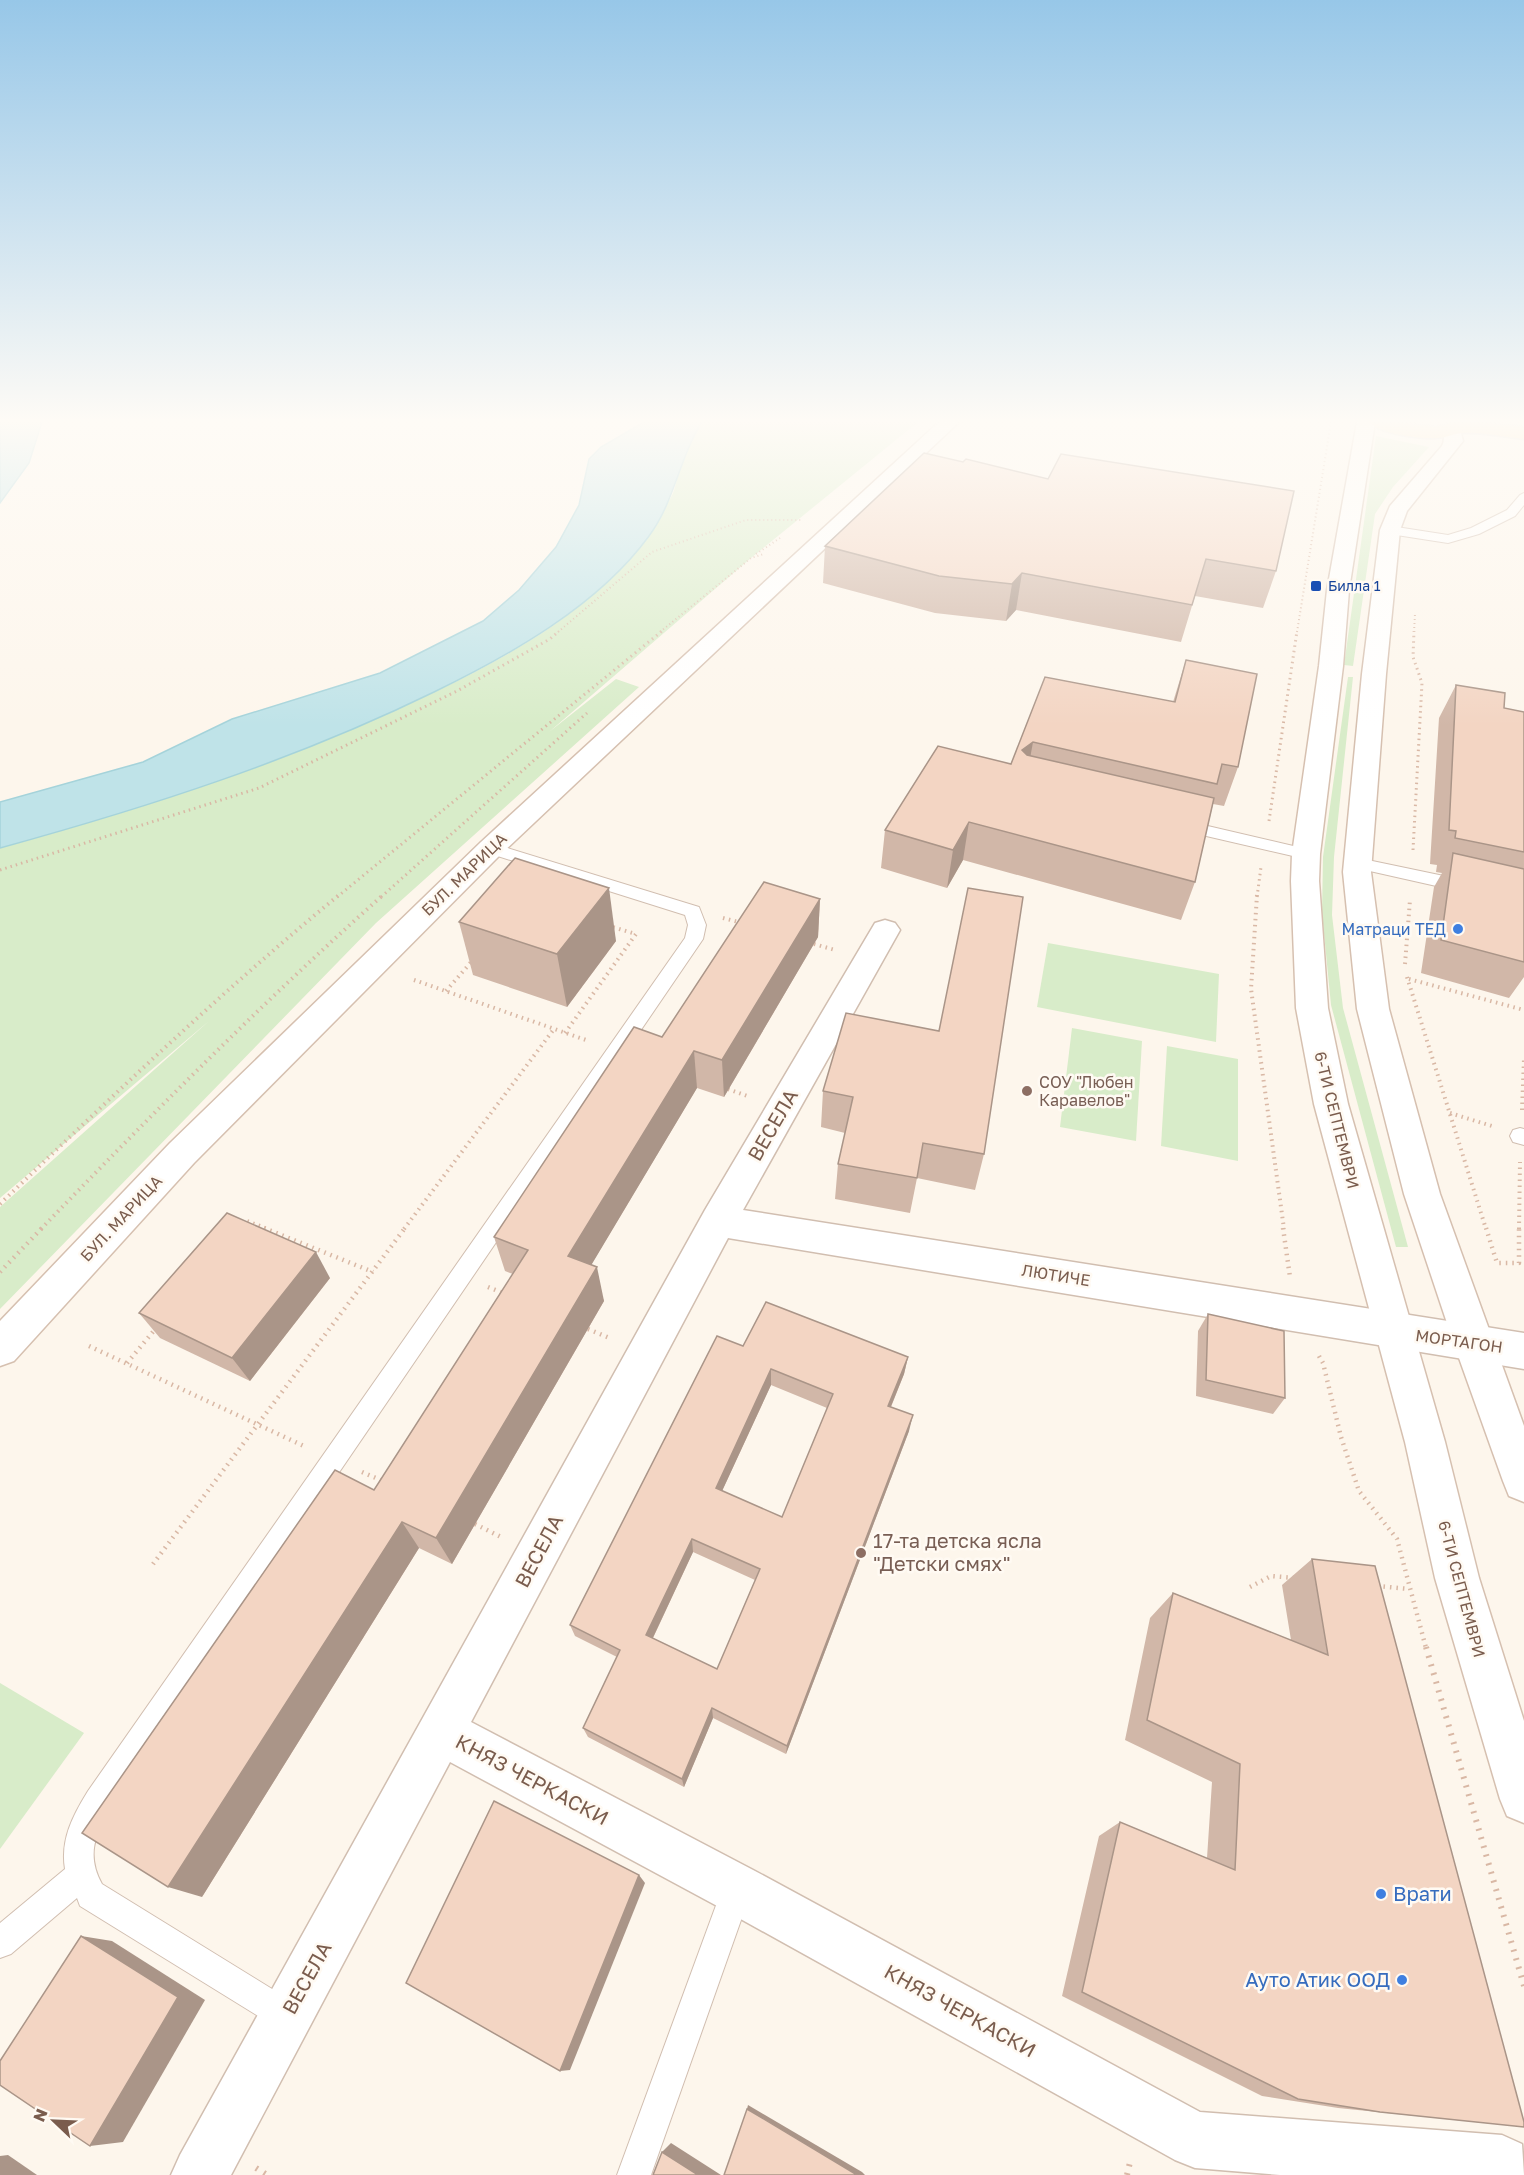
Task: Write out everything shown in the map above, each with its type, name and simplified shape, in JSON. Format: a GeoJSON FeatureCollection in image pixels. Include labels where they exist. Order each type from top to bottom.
{"type":"FeatureCollection","features":[{"type":"Feature","properties":{"kind":"street","name":"БУЛ. МАРИЦА"},"geometry":{"type":"LineString","coordinates":[[0,1348],[182,1153],[490,848],[841,524]]}},
{"type":"Feature","properties":{"kind":"street","name":"6-ТИ СЕПТЕМВРИ"},"geometry":{"type":"LineString","coordinates":[[1349,524],[1338,590],[1332,666],[1306,854],[1305,881],[1312,1008],[1330,1104],[1425,1442],[1457,1578],[1524,1799]]}},
{"type":"Feature","properties":{"kind":"street"},"geometry":{"type":"LineString","coordinates":[[1392,524],[1374,674],[1358,862],[1373,1009],[1422,1194],[1473,1344],[1524,1481]]}},
{"type":"Feature","properties":{"kind":"street","name":"ВЕСЕЛА"},"geometry":{"type":"LineString","coordinates":[[200,2175],[718,1221],[885,930]]}},
{"type":"Feature","properties":{"kind":"street","name":"ЛЮТИЧЕ"},"geometry":{"type":"LineString","coordinates":[[718,1221],[1262,1308],[1393,1332]]}},
{"type":"Feature","properties":{"kind":"street","name":"МОРТАГОН"},"geometry":{"type":"LineString","coordinates":[[1393,1332],[1524,1351]]}},
{"type":"Feature","properties":{"kind":"street","name":"КНЯЗ ЧЕРКАСКИ"},"geometry":{"type":"LineString","coordinates":[[442,1732],[737,1889],[1194,2140],[1503,2169]]}},
{"type":"Feature","properties":{"kind":"lane"},"geometry":{"type":"LineString","coordinates":[[1390,530],[1448,539],[1475,531],[1490,524]]}},
{"type":"Feature","properties":{"kind":"lane"},"geometry":{"type":"LineString","coordinates":[[1162,820],[1306,854]]}},
{"type":"Feature","properties":{"kind":"lane"},"geometry":{"type":"LineString","coordinates":[[287,2016],[91,1894],[80,1876],[76,1853],[83,1825],[98,1801],[615,1050],[694,939],[697,925],[693,911],[490,848]]}},
{"type":"Feature","properties":{"kind":"lane"},"geometry":{"type":"LineString","coordinates":[[1358,862],[1484,891]]}},
{"type":"Feature","properties":{"kind":"lane"},"geometry":{"type":"LineString","coordinates":[[0,1943],[80,1876]]}},
{"type":"Feature","properties":{"kind":"lane"},"geometry":{"type":"LineString","coordinates":[[634,2175],[737,1889]]}},
{"type":"Feature","properties":{"kind":"path"},"geometry":{"type":"LineString","coordinates":[[0,870],[259,788],[458,691],[550,639],[652,552],[736,524]]}},
{"type":"Feature","properties":{"kind":"path"},"geometry":{"type":"LineString","coordinates":[[796,526],[800,524]]}},
{"type":"Feature","properties":{"kind":"path"},"geometry":{"type":"LineString","coordinates":[[0,1204],[122,1087],[295,931],[751,558],[787,532]]}},
{"type":"Feature","properties":{"kind":"path"},"geometry":{"type":"LineString","coordinates":[[751,558],[767,552]]}},
{"type":"Feature","properties":{"kind":"path"},"geometry":{"type":"LineString","coordinates":[[1415,611],[1413,657],[1422,683],[1405,968],[1497,1263],[1519,1263],[1524,1059]]}},
{"type":"Feature","properties":{"kind":"path"},"geometry":{"type":"LineString","coordinates":[[565,1033],[636,934],[602,924]]}},
{"type":"Feature","properties":{"kind":"path"},"geometry":{"type":"LineString","coordinates":[[446,991],[474,958]]}},
{"type":"Feature","properties":{"kind":"path"},"geometry":{"type":"LineString","coordinates":[[1408,979],[1524,1010]]}},
{"type":"Feature","properties":{"kind":"path"},"geometry":{"type":"LineString","coordinates":[[414,980],[615,1050]]}},
{"type":"Feature","properties":{"kind":"path"},"geometry":{"type":"LineString","coordinates":[[153,1564],[554,1029]]}},
{"type":"Feature","properties":{"kind":"path"},"geometry":{"type":"LineString","coordinates":[[1450,1113],[1522,1137]]}},
{"type":"Feature","properties":{"kind":"path"},"geometry":{"type":"LineString","coordinates":[[1520,1210],[1524,1214]]}},
{"type":"Feature","properties":{"kind":"path"},"geometry":{"type":"LineString","coordinates":[[240,1230],[247,1221],[373,1272]]}},
{"type":"Feature","properties":{"kind":"path"},"geometry":{"type":"LineString","coordinates":[[461,1275],[504,1294]]}},
{"type":"Feature","properties":{"kind":"path"},"geometry":{"type":"LineString","coordinates":[[127,1364],[164,1319]]}},
{"type":"Feature","properties":{"kind":"path"},"geometry":{"type":"LineString","coordinates":[[89,1346],[387,1483]]}},
{"type":"Feature","properties":{"kind":"path"},"geometry":{"type":"LineString","coordinates":[[1250,1587],[1271,1576],[1303,1579]]}},
{"type":"Feature","properties":{"kind":"path"},"geometry":{"type":"LineString","coordinates":[[1367,1586],[1409,1589]]}},
{"type":"Feature","properties":{"kind":"green space"},"geometry":{"type":"Polygon","coordinates":[[[655,524],[793,524],[549,732],[616,679],[639,687],[376,923],[0,1309],[0,1207],[209,1021],[0,1198],[0,848],[111,816],[221,780],[382,717],[460,680],[536,637],[583,603],[625,564],[655,524]]]}},
{"type":"Feature","properties":{"kind":"green space"},"geometry":{"type":"Polygon","coordinates":[[[1364,524],[1374,524],[1353,666],[1344,665],[1364,524]]]}},
{"type":"Feature","properties":{"kind":"green space"},"geometry":{"type":"Polygon","coordinates":[[[1348,677],[1353,677],[1334,857],[1332,915],[1343,1008],[1408,1247],[1396,1247],[1331,1005],[1322,913],[1323,857],[1348,677]]]}},
{"type":"Feature","properties":{"kind":"green space"},"geometry":{"type":"Polygon","coordinates":[[[1048,943],[1219,974],[1216,1042],[1037,1007],[1048,943]]]}},
{"type":"Feature","properties":{"kind":"green space"},"geometry":{"type":"Polygon","coordinates":[[[1072,1028],[1142,1041],[1136,1141],[1060,1127],[1072,1028]]]}},
{"type":"Feature","properties":{"kind":"green space"},"geometry":{"type":"Polygon","coordinates":[[[1167,1046],[1238,1059],[1238,1161],[1161,1146],[1167,1046]]]}},
{"type":"Feature","properties":{"kind":"green space"},"geometry":{"type":"Polygon","coordinates":[[[0,1683],[84,1733],[0,1849],[0,1683]]]}},
{"type":"Feature","properties":{"kind":"water"},"geometry":{"type":"Polygon","coordinates":[[[569,524],[658,524],[628,561],[605,585],[579,606],[522,645],[463,678],[382,717],[221,780],[111,816],[0,848],[0,802],[143,762],[232,719],[380,673],[483,621],[519,590],[556,547],[569,524]]]}},
{"type":"Feature","properties":{"kind":"building"},"geometry":{"type":"Polygon","coordinates":[[[849,524],[1287,524],[1276,571],[1206,559],[1192,605],[1022,573],[1012,584],[939,576],[825,546],[849,524]]]}},
{"type":"Feature","properties":{"kind":"building"},"geometry":{"type":"Polygon","coordinates":[[[1186,660],[1257,674],[1238,767],[1222,764],[1217,784],[1033,742],[1022,750],[1027,755],[1214,798],[1195,882],[969,822],[953,850],[885,830],[938,746],[1011,764],[1045,677],[1175,702],[1186,660]]]}},
{"type":"Feature","properties":{"kind":"building"},"geometry":{"type":"Polygon","coordinates":[[[1456,685],[1505,693],[1504,708],[1524,712],[1524,852],[1455,838],[1456,831],[1449,830],[1456,685]]]}},
{"type":"Feature","properties":{"kind":"building"},"geometry":{"type":"Polygon","coordinates":[[[1453,853],[1524,869],[1524,962],[1441,940],[1453,853]]]}},
{"type":"Feature","properties":{"kind":"building"},"geometry":{"type":"Polygon","coordinates":[[[515,858],[609,888],[557,954],[459,922],[515,858]]]}},
{"type":"Feature","properties":{"kind":"building"},"geometry":{"type":"Polygon","coordinates":[[[764,882],[820,899],[722,1060],[694,1051],[568,1256],[597,1267],[436,1538],[402,1522],[168,1887],[82,1833],[335,1470],[374,1490],[528,1250],[494,1237],[634,1027],[662,1037],[764,882]]]}},
{"type":"Feature","properties":{"kind":"building"},"geometry":{"type":"Polygon","coordinates":[[[968,888],[1023,897],[984,1154],[923,1143],[917,1178],[838,1164],[853,1097],[823,1091],[846,1013],[939,1031],[968,888]]]}},
{"type":"Feature","properties":{"kind":"building"},"geometry":{"type":"Polygon","coordinates":[[[227,1213],[316,1252],[232,1358],[139,1313],[227,1213]]]}},
{"type":"Feature","properties":{"kind":"building"},"geometry":{"type":"Polygon","coordinates":[[[766,1302],[908,1357],[888,1406],[913,1415],[787,1746],[712,1708],[682,1779],[583,1728],[620,1650],[570,1625],[717,1336],[743,1346],[766,1302]],[[771,1369],[716,1488],[782,1517],[833,1394],[771,1369]],[[692,1539],[646,1635],[717,1669],[760,1569],[692,1539]]]}},
{"type":"Feature","properties":{"kind":"building"},"geometry":{"type":"Polygon","coordinates":[[[1208,1314],[1284,1331],[1285,1398],[1206,1380],[1208,1314]]]}},
{"type":"Feature","properties":{"kind":"building"},"geometry":{"type":"Polygon","coordinates":[[[1312,1559],[1375,1566],[1524,2127],[1380,2112],[1298,2099],[1082,1992],[1120,1822],[1235,1870],[1240,1764],[1147,1720],[1173,1593],[1328,1655],[1312,1559]]]}},
{"type":"Feature","properties":{"kind":"building"},"geometry":{"type":"Polygon","coordinates":[[[494,1801],[639,1875],[560,2071],[406,1983],[494,1801]]]}},
{"type":"Feature","properties":{"kind":"building"},"geometry":{"type":"Polygon","coordinates":[[[81,1936],[178,1997],[90,2146],[0,2085],[0,2061],[81,1936]]]}},
{"type":"Feature","properties":{"kind":"building"},"geometry":{"type":"Polygon","coordinates":[[[747,2109],[857,2175],[724,2175],[747,2109]]]}},
{"type":"Feature","properties":{"kind":"building"},"geometry":{"type":"Polygon","coordinates":[[[662,2152],[698,2175],[653,2175],[662,2152]]]}},
{"type":"Feature","properties":{"kind":"place","name":"Билла 1"},"geometry":{"type":"Point","coordinates":[1316,586]}},
{"type":"Feature","properties":{"kind":"place","name":"Матраци ТЕД"},"geometry":{"type":"Point","coordinates":[1458,929]}},
{"type":"Feature","properties":{"kind":"place","name":"СОУ \"Любен Каравелов\""},"geometry":{"type":"Point","coordinates":[1027,1091]}},
{"type":"Feature","properties":{"kind":"place","name":"17-та детска ясла \"Детски смях\""},"geometry":{"type":"Point","coordinates":[861,1553]}},
{"type":"Feature","properties":{"kind":"place","name":"Врати"},"geometry":{"type":"Point","coordinates":[1381,1894]}},
{"type":"Feature","properties":{"kind":"place","name":"Ауто Атик ООД"},"geometry":{"type":"Point","coordinates":[1402,1980]}}]}
